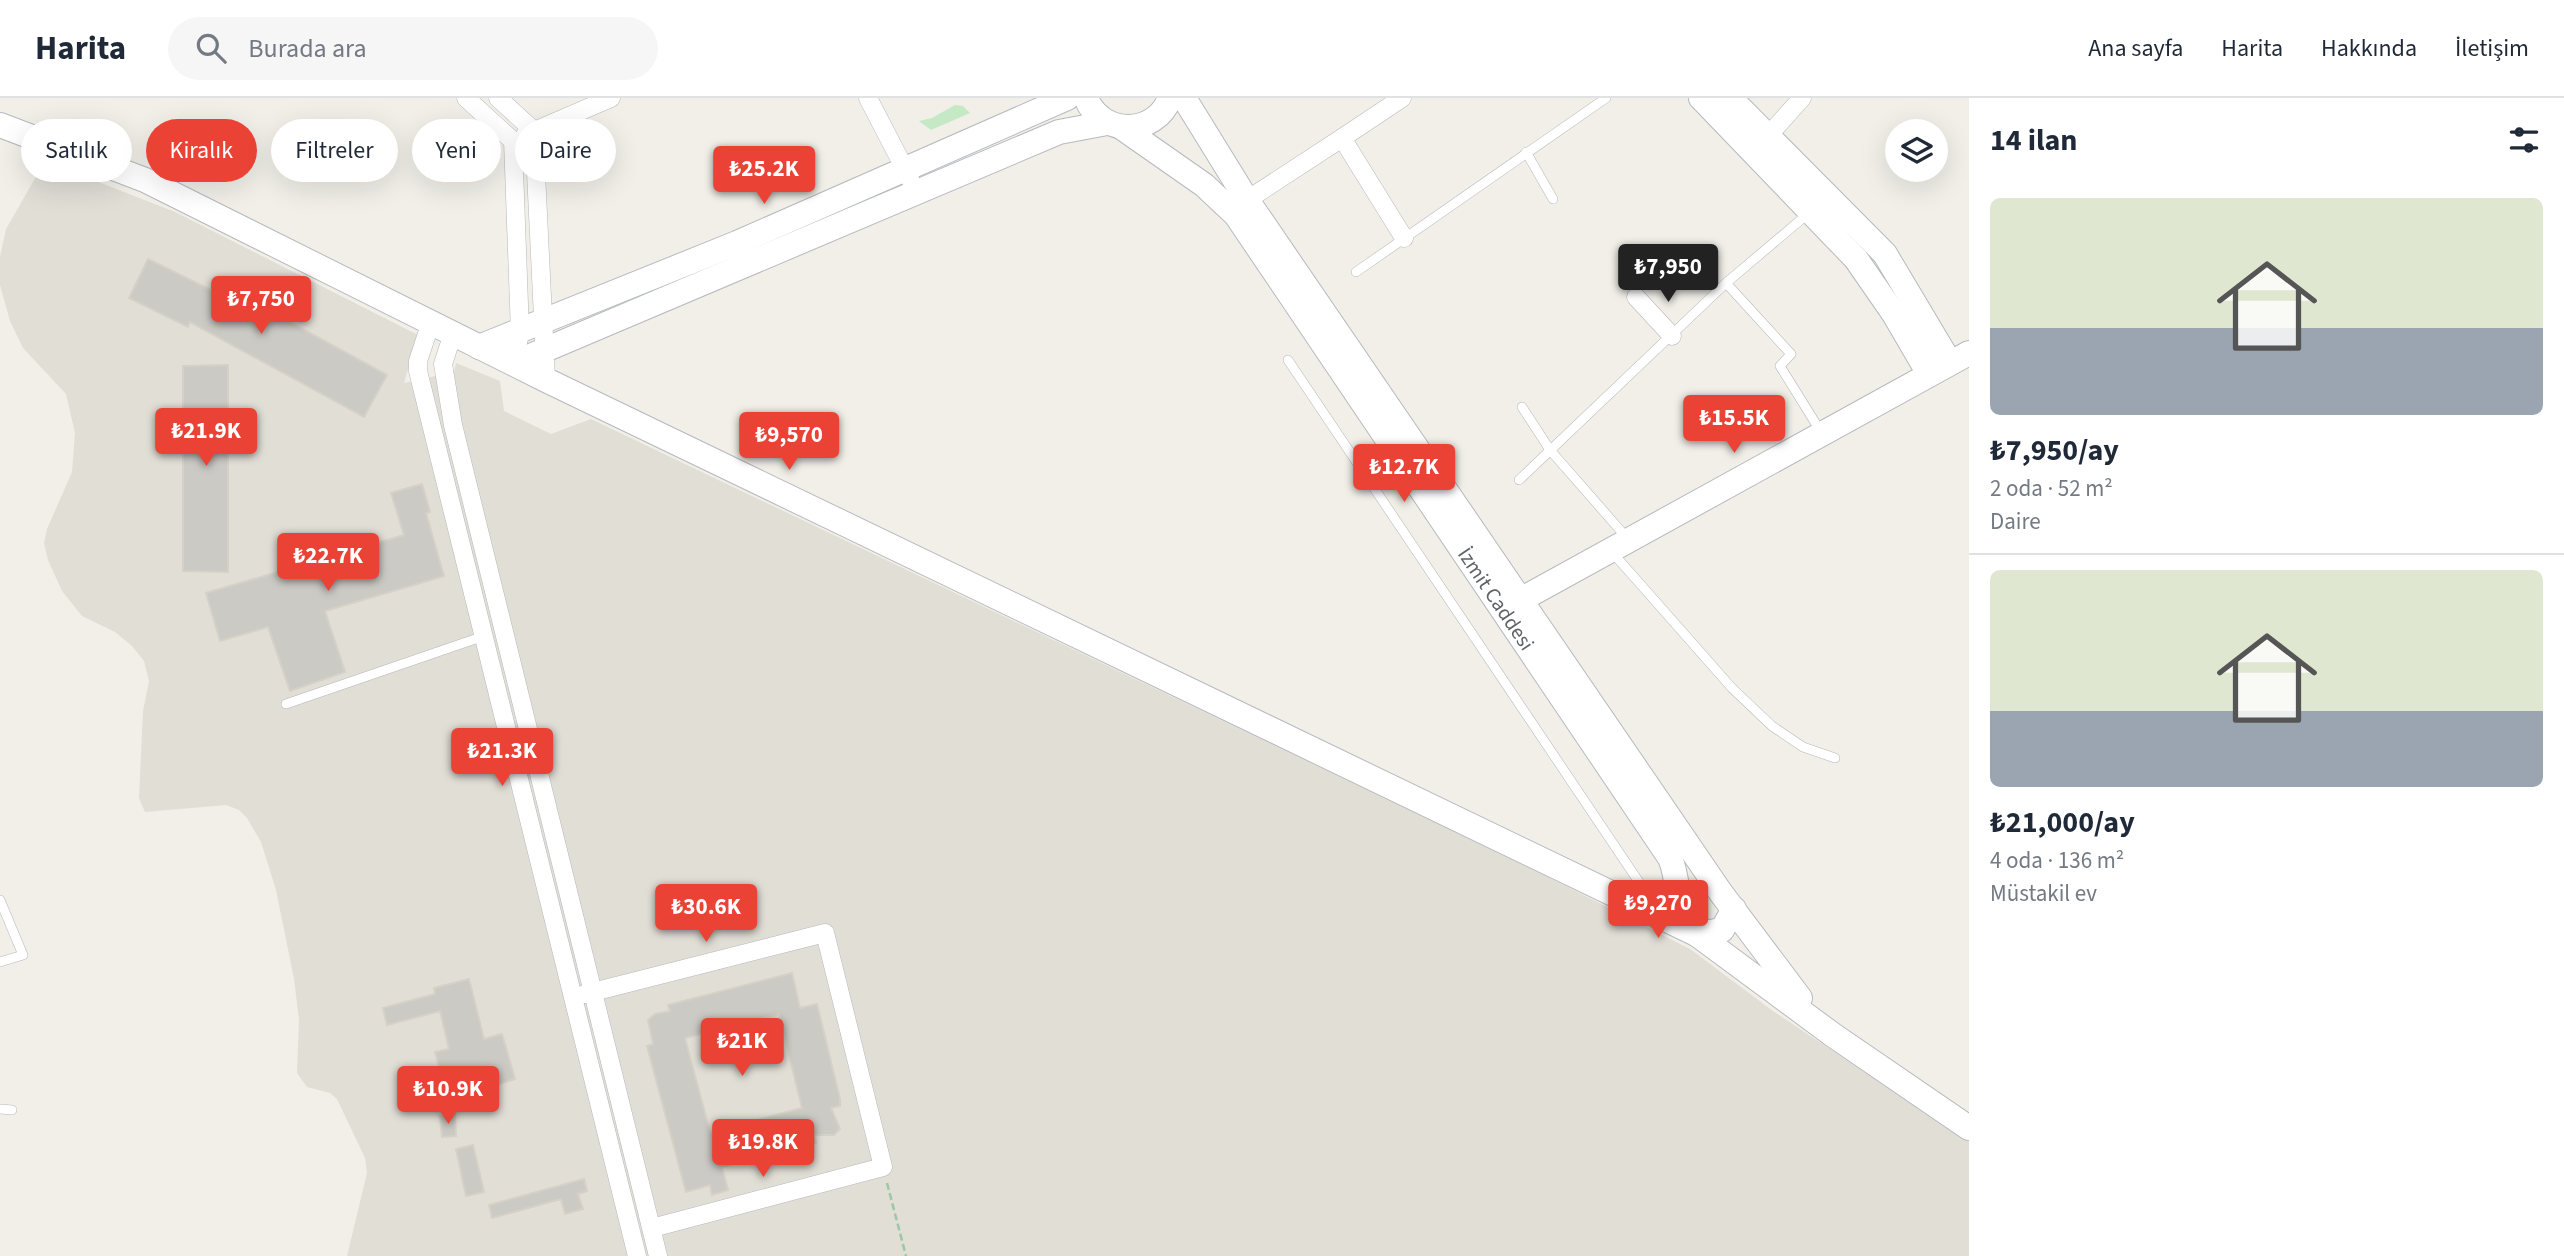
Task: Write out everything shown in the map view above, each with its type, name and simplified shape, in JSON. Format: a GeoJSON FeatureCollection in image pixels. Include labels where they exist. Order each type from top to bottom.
{"type":"FeatureCollection","features":[{"type":"Feature","properties":{"kind":"street"},"geometry":{"type":"LineString","coordinates":[[466,98],[513,141],[520,332],[514,363]]}},
{"type":"Feature","properties":{"kind":"street"},"geometry":{"type":"LineString","coordinates":[[498,98],[521,119]]}},
{"type":"Feature","properties":{"kind":"street"},"geometry":{"type":"LineString","coordinates":[[562,119],[611,98]]}},
{"type":"Feature","properties":{"kind":"street"},"geometry":{"type":"LineString","coordinates":[[868,98],[916,194]]}},
{"type":"Feature","properties":{"kind":"street","name":"İzmit Caddesi"},"geometry":{"type":"LineString","coordinates":[[1086,98],[1095,114],[1204,185],[1236,215],[1670,858],[1679,881],[1683,919],[1696,934],[1833,1035],[1969,1128]]}},
{"type":"Feature","properties":{"kind":"street"},"geometry":{"type":"LineString","coordinates":[[514,363],[1059,132],[1148,123],[1159,116],[1170,98]]}},
{"type":"Feature","properties":{"kind":"street","name":"İzmit Caddesi"},"geometry":{"type":"LineString","coordinates":[[1184,98],[1247,200],[1728,901],[1776,969],[1833,1035]]}},
{"type":"Feature","properties":{"kind":"street"},"geometry":{"type":"LineString","coordinates":[[1247,200],[1402,98]]}},
{"type":"Feature","properties":{"kind":"street"},"geometry":{"type":"LineString","coordinates":[[1701,98],[1811,211],[1949,363]]}},
{"type":"Feature","properties":{"kind":"street"},"geometry":{"type":"LineString","coordinates":[[1730,98],[1885,254],[1949,363]]}},
{"type":"Feature","properties":{"kind":"street"},"geometry":{"type":"LineString","coordinates":[[1768,136],[1802,98]]}},
{"type":"Feature","properties":{"kind":"street"},"geometry":{"type":"LineString","coordinates":[[478,346],[520,332],[906,170],[1061,100]]}},
{"type":"Feature","properties":{"kind":"street"},"geometry":{"type":"LineString","coordinates":[[0,125],[145,180],[546,380],[1696,934],[1722,930],[1728,901],[1697,891],[1679,897],[1649,897],[1558,867]]}},
{"type":"Feature","properties":{"kind":"street"},"geometry":{"type":"LineString","coordinates":[[1342,138],[1404,238]]}},
{"type":"Feature","properties":{"kind":"street"},"geometry":{"type":"LineString","coordinates":[[537,182],[546,380]]}},
{"type":"Feature","properties":{"kind":"street"},"geometry":{"type":"LineString","coordinates":[[1636,297],[1672,336]]}},
{"type":"Feature","properties":{"kind":"street"},"geometry":{"type":"LineString","coordinates":[[442,328],[418,361],[418,371],[637,1256]]}},
{"type":"Feature","properties":{"kind":"street"},"geometry":{"type":"LineString","coordinates":[[442,328],[443,364],[453,425],[595,991],[658,1256]]}},
{"type":"Feature","properties":{"kind":"street"},"geometry":{"type":"LineString","coordinates":[[1522,599],[1949,363]]}},
{"type":"Feature","properties":{"kind":"street"},"geometry":{"type":"LineString","coordinates":[[574,997],[825,933],[883,1167],[652,1228]]}},
{"type":"Feature","properties":{"kind":"lane"},"geometry":{"type":"LineString","coordinates":[[1356,272],[1606,98]]}},
{"type":"Feature","properties":{"kind":"lane"},"geometry":{"type":"LineString","coordinates":[[1526,152],[1553,199]]}},
{"type":"Feature","properties":{"kind":"lane"},"geometry":{"type":"LineString","coordinates":[[1519,480],[1726,283],[1811,211]]}},
{"type":"Feature","properties":{"kind":"lane"},"geometry":{"type":"LineString","coordinates":[[1726,283],[1791,354],[1780,366],[1822,433]]}},
{"type":"Feature","properties":{"kind":"lane"},"geometry":{"type":"LineString","coordinates":[[1288,360],[1649,897]]}},
{"type":"Feature","properties":{"kind":"lane"},"geometry":{"type":"LineString","coordinates":[[1522,407],[1619,545],[1732,688],[1772,726],[1802,747],[1835,758]]}},
{"type":"Feature","properties":{"kind":"lane"},"geometry":{"type":"LineString","coordinates":[[286,705],[484,636]]}},
{"type":"Feature","properties":{"kind":"lane"},"geometry":{"type":"LineString","coordinates":[[0,900],[23,955],[0,962]]}},
{"type":"Feature","properties":{"kind":"lane"},"geometry":{"type":"LineString","coordinates":[[0,1109],[12,1110]]}},
{"type":"Feature","properties":{"kind":"path"},"geometry":{"type":"LineString","coordinates":[[883,1167],[906,1256]]}},
{"type":"Feature","properties":{"kind":"shaded area"},"geometry":{"type":"Polygon","coordinates":[[[33,182],[99,182],[175,212],[418,335],[404,383],[454,372],[456,363],[500,381],[504,411],[551,434],[591,419],[1516,861],[1690,949],[1773,1011],[1969,1142],[1969,1256],[347,1256],[367,1173],[365,1158],[337,1099],[330,1093],[307,1087],[297,1073],[299,1020],[294,979],[276,890],[261,842],[247,818],[239,810],[226,805],[145,812],[139,798],[143,711],[149,681],[144,661],[132,646],[115,632],[82,616],[62,591],[48,560],[44,543],[47,529],[72,472],[75,433],[66,394],[23,348],[10,321],[0,285],[0,257],[6,229],[33,182]]]}},
{"type":"Feature","properties":{"kind":"green space"},"geometry":{"type":"Polygon","coordinates":[[[955,105],[963,106],[970,113],[931,130],[919,121],[932,118],[955,105]]]}},
{"type":"Feature","properties":{"kind":"building"},"geometry":{"type":"Polygon","coordinates":[[[148,259],[221,295],[226,287],[387,375],[364,417],[190,322],[188,327],[129,298],[148,259]]]}},
{"type":"Feature","properties":{"kind":"building"},"geometry":{"type":"Polygon","coordinates":[[[228,365],[228,572],[183,571],[183,366],[228,365]]]}},
{"type":"Feature","properties":{"kind":"building"},"geometry":{"type":"Polygon","coordinates":[[[422,484],[430,512],[426,513],[444,576],[325,611],[345,672],[290,691],[268,627],[220,641],[206,593],[404,535],[391,493],[422,484]]]}},
{"type":"Feature","properties":{"kind":"building"},"geometry":{"type":"Polygon","coordinates":[[[792,973],[800,1008],[817,1004],[840,1099],[840,1106],[831,1108],[840,1129],[834,1135],[814,1135],[816,1143],[772,1154],[773,1158],[758,1162],[757,1158],[722,1167],[728,1190],[712,1195],[710,1185],[686,1192],[647,1046],[653,1044],[648,1020],[655,1014],[670,1011],[668,1005],[792,973]],[[779,1014],[685,1038],[710,1132],[802,1108],[779,1014]]]}},
{"type":"Feature","properties":{"kind":"building"},"geometry":{"type":"Polygon","coordinates":[[[469,979],[484,1039],[502,1034],[515,1079],[448,1102],[435,1052],[449,1049],[440,1011],[387,1025],[383,1008],[435,994],[434,988],[469,979]]]}},
{"type":"Feature","properties":{"kind":"building"},"geometry":{"type":"Polygon","coordinates":[[[455,1114],[456,1136],[442,1137],[440,1116],[455,1114]]]}},
{"type":"Feature","properties":{"kind":"building"},"geometry":{"type":"Polygon","coordinates":[[[473,1145],[484,1192],[466,1196],[456,1149],[473,1145]]]}},
{"type":"Feature","properties":{"kind":"building"},"geometry":{"type":"Polygon","coordinates":[[[584,1179],[587,1191],[578,1194],[583,1209],[565,1214],[561,1199],[492,1218],[489,1205],[584,1179]]]}}]}
